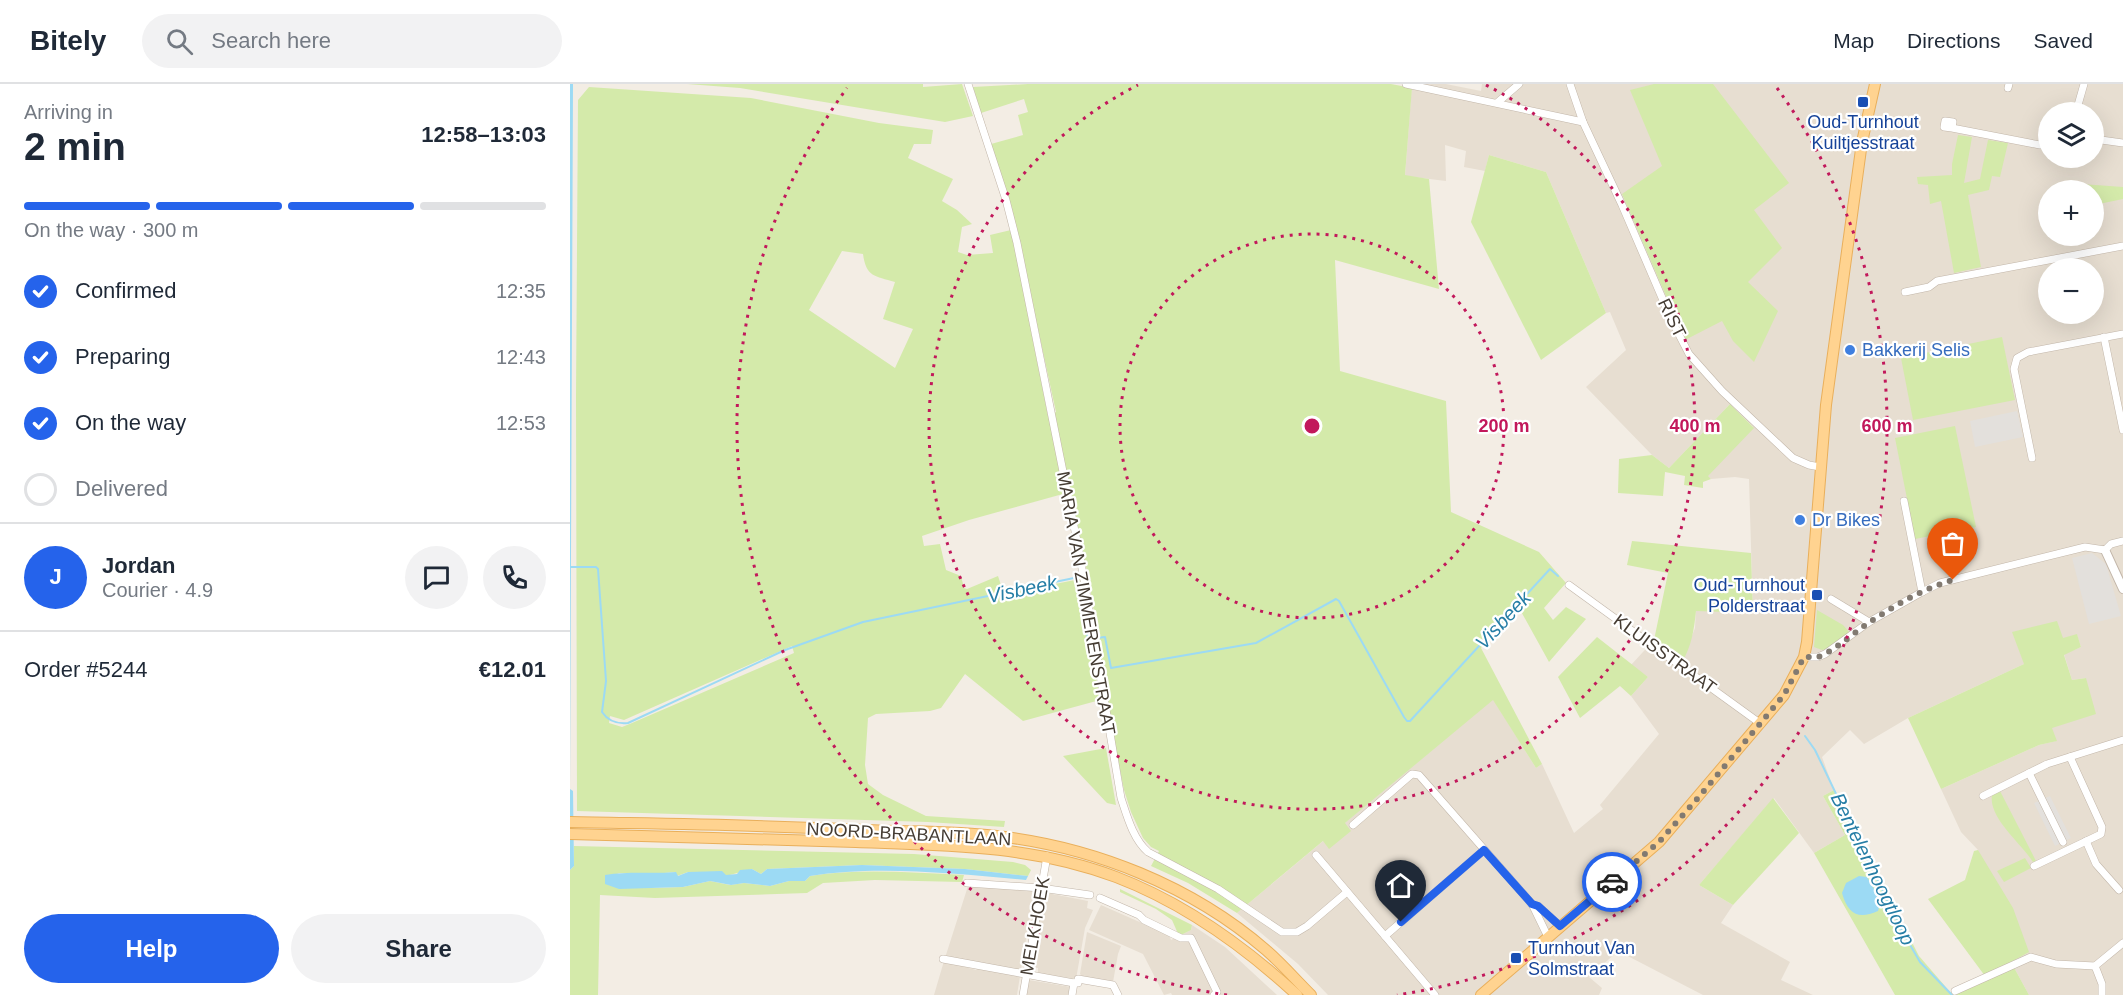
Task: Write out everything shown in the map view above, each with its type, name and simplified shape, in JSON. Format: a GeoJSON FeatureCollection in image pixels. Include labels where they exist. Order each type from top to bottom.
{"type":"FeatureCollection","features":[{"type":"Feature","properties":{"kind":"main road"},"geometry":{"type":"LineString","coordinates":[[1481,995],[1659,842],[1791,686],[1804,657],[1820,467],[1838,311],[1862,142],[1875,84]]}},
{"type":"Feature","properties":{"kind":"main road","name":"NOORD-BRABANTLAAN"},"geometry":{"type":"LineString","coordinates":[[570,822],[824,828],[997,836],[1056,846],[1116,864],[1171,886],[1220,916],[1265,949],[1311,995]]}},
{"type":"Feature","properties":{"kind":"main road","name":"NOORD-BRABANTLAAN"},"geometry":{"type":"LineString","coordinates":[[570,834],[962,846],[1047,856],[1116,877],[1166,899],[1194,915],[1264,965],[1297,995]]}},
{"type":"Feature","properties":{"kind":"street","name":"MARIA VAN ZIMMERENSTRAAT"},"geometry":{"type":"LineString","coordinates":[[968,84],[1006,200],[1017,243],[1079,551],[1117,780],[1131,824],[1142,846],[1148,852],[1218,889],[1282,933],[1297,932],[1307,926],[1347,892]]}},
{"type":"Feature","properties":{"kind":"street"},"geometry":{"type":"LineString","coordinates":[[1406,84],[1583,122]]}},
{"type":"Feature","properties":{"kind":"street"},"geometry":{"type":"LineString","coordinates":[[1498,102],[1519,84]]}},
{"type":"Feature","properties":{"kind":"street","name":"RIST"},"geometry":{"type":"LineString","coordinates":[[1570,84],[1583,122],[1689,354],[1722,391],[1793,458],[1820,467]]}},
{"type":"Feature","properties":{"kind":"street"},"geometry":{"type":"LineString","coordinates":[[2079,102],[2084,84]]}},
{"type":"Feature","properties":{"kind":"street"},"geometry":{"type":"LineString","coordinates":[[1952,128],[2038,145]]}},
{"type":"Feature","properties":{"kind":"street"},"geometry":{"type":"LineString","coordinates":[[2104,140],[2123,143]]}},
{"type":"Feature","properties":{"kind":"street"},"geometry":{"type":"LineString","coordinates":[[1905,292],[1929,287],[1937,281],[2123,246]]}},
{"type":"Feature","properties":{"kind":"street"},"geometry":{"type":"LineString","coordinates":[[2032,458],[2014,369],[2018,358],[2028,352],[2123,334]]}},
{"type":"Feature","properties":{"kind":"street"},"geometry":{"type":"LineString","coordinates":[[2104,337],[2123,430]]}},
{"type":"Feature","properties":{"kind":"street"},"geometry":{"type":"LineString","coordinates":[[1904,501],[1922,592]]}},
{"type":"Feature","properties":{"kind":"street"},"geometry":{"type":"LineString","coordinates":[[2105,550],[2111,544],[2123,541]]}},
{"type":"Feature","properties":{"kind":"street"},"geometry":{"type":"LineString","coordinates":[[1804,657],[1818,657],[1825,654],[1869,622],[1922,592],[1953,580],[2085,547],[2105,550]]}},
{"type":"Feature","properties":{"kind":"street"},"geometry":{"type":"LineString","coordinates":[[2105,550],[2123,589]]}},
{"type":"Feature","properties":{"kind":"street","name":"KLUISSTRAAT"},"geometry":{"type":"LineString","coordinates":[[1569,585],[1761,723]]}},
{"type":"Feature","properties":{"kind":"street"},"geometry":{"type":"LineString","coordinates":[[1831,599],[1869,622]]}},
{"type":"Feature","properties":{"kind":"street"},"geometry":{"type":"LineString","coordinates":[[1983,796],[2047,764],[2123,740]]}},
{"type":"Feature","properties":{"kind":"street"},"geometry":{"type":"LineString","coordinates":[[2034,866],[2101,834],[2102,827],[2070,757]]}},
{"type":"Feature","properties":{"kind":"street"},"geometry":{"type":"LineString","coordinates":[[1353,825],[1416,773],[1532,904],[1548,937]]}},
{"type":"Feature","properties":{"kind":"street"},"geometry":{"type":"LineString","coordinates":[[2029,773],[2063,842]]}},
{"type":"Feature","properties":{"kind":"street"},"geometry":{"type":"LineString","coordinates":[[2086,841],[2096,864],[2119,890]]}},
{"type":"Feature","properties":{"kind":"street"},"geometry":{"type":"LineString","coordinates":[[1385,936],[1484,850]]}},
{"type":"Feature","properties":{"kind":"street"},"geometry":{"type":"LineString","coordinates":[[1316,855],[1435,995]]}},
{"type":"Feature","properties":{"kind":"street","name":"MELKHOEK"},"geometry":{"type":"LineString","coordinates":[[1023,995],[1047,856]]}},
{"type":"Feature","properties":{"kind":"street"},"geometry":{"type":"LineString","coordinates":[[967,883],[1041,888],[1090,895]]}},
{"type":"Feature","properties":{"kind":"street"},"geometry":{"type":"LineString","coordinates":[[1100,898],[1139,915],[1143,920],[1181,938],[1191,938],[1217,992],[1214,995]]}},
{"type":"Feature","properties":{"kind":"street"},"geometry":{"type":"LineString","coordinates":[[1532,904],[1538,906],[1560,926]]}},
{"type":"Feature","properties":{"kind":"street"},"geometry":{"type":"LineString","coordinates":[[1955,991],[2031,957],[2056,964],[2095,966],[2123,943]]}},
{"type":"Feature","properties":{"kind":"street"},"geometry":{"type":"LineString","coordinates":[[943,959],[1074,983],[1078,983],[1078,979],[1113,985],[1118,995]]}},
{"type":"Feature","properties":{"kind":"street"},"geometry":{"type":"LineString","coordinates":[[2095,966],[2102,984],[2102,995]]}},
{"type":"Feature","properties":{"kind":"street"},"geometry":{"type":"LineString","coordinates":[[1072,995],[1074,983]]}},
{"type":"Feature","properties":{"kind":"shaded area"},"geometry":{"type":"Polygon","coordinates":[[[1412,84],[1446,84],[1481,91],[1482,84],[2123,84],[2123,995],[2029,995],[2011,962],[1978,850],[1961,832],[1941,789],[2039,745],[2056,741],[2051,728],[2086,678],[2072,680],[2064,654],[2081,647],[2077,635],[2063,639],[2024,664],[1908,718],[1864,744],[1850,730],[1822,757],[1834,790],[1823,796],[1845,835],[1814,853],[1774,798],[1699,885],[1733,905],[1721,923],[1790,962],[1781,980],[1813,995],[1703,995],[1618,951],[1589,977],[1602,988],[1599,995],[1328,995],[1298,964],[1237,913],[1493,699],[1536,768],[1542,764],[1574,833],[1603,809],[1600,805],[1659,734],[1631,696],[1648,677],[1631,665],[1654,640],[1682,661],[1695,628],[1696,610],[1753,613],[1749,479],[1735,477],[1711,479],[1707,476],[1753,427],[1730,404],[1669,468],[1652,455],[1586,387],[1626,350],[1610,312],[1606,313],[1546,172],[1489,155],[1485,171],[1464,167],[1466,151],[1445,145],[1446,181],[1405,176],[1412,84]]]}},
{"type":"Feature","properties":{"kind":"shaded area"},"geometry":{"type":"Polygon","coordinates":[[[2017,411],[2023,437],[1975,447],[1970,421],[2017,411]]]}},
{"type":"Feature","properties":{"kind":"shaded area"},"geometry":{"type":"Polygon","coordinates":[[[2092,553],[2106,564],[2121,616],[2089,624],[2072,558],[2092,553]]]}},
{"type":"Feature","properties":{"kind":"shaded area"},"geometry":{"type":"Polygon","coordinates":[[[2050,796],[2071,838],[2055,846],[2034,803],[2050,796]]]}},
{"type":"Feature","properties":{"kind":"shaded area"},"geometry":{"type":"Polygon","coordinates":[[[968,886],[1034,891],[1021,969],[1017,971],[956,958],[953,960],[945,958],[968,886]]]}},
{"type":"Feature","properties":{"kind":"shaded area"},"geometry":{"type":"Polygon","coordinates":[[[1047,893],[1088,901],[1087,908],[1093,910],[1085,928],[1076,979],[1038,973],[1038,968],[1031,967],[1042,895],[1047,895],[1047,893]]]}},
{"type":"Feature","properties":{"kind":"shaded area"},"geometry":{"type":"Polygon","coordinates":[[[1101,905],[1169,935],[1171,940],[1191,930],[1192,925],[1225,947],[1277,995],[1172,995],[1171,993],[1164,995],[1143,954],[1089,930],[1101,905]]]}},
{"type":"Feature","properties":{"kind":"shaded area"},"geometry":{"type":"Polygon","coordinates":[[[1087,932],[1121,946],[1113,982],[1083,977],[1080,974],[1087,932]]]}},
{"type":"Feature","properties":{"kind":"shaded area"},"geometry":{"type":"Polygon","coordinates":[[[944,961],[976,970],[979,967],[1020,976],[1017,995],[934,995],[944,961]]]}},
{"type":"Feature","properties":{"kind":"shaded area"},"geometry":{"type":"Polygon","coordinates":[[[1029,980],[1071,987],[1069,995],[1026,995],[1029,980]]]}},
{"type":"Feature","properties":{"kind":"green space"},"geometry":{"type":"Polygon","coordinates":[[[687,84],[923,84],[923,87],[962,84],[973,116],[945,122],[740,88],[687,84]]]}},
{"type":"Feature","properties":{"kind":"green space"},"geometry":{"type":"Polygon","coordinates":[[[1028,84],[1391,84],[1412,88],[1405,175],[1429,179],[1439,289],[1335,260],[1340,371],[1446,401],[1451,512],[1539,552],[1566,583],[1544,608],[1553,620],[1566,607],[1586,619],[1549,662],[1518,606],[1481,648],[1542,764],[1536,768],[1493,700],[1345,823],[1351,831],[1329,849],[1323,841],[1237,913],[1188,883],[1151,866],[1159,851],[1151,847],[1143,838],[1124,790],[1089,581],[1070,492],[969,520],[922,536],[924,546],[940,544],[946,570],[961,576],[964,588],[967,589],[998,576],[1004,594],[1080,579],[1100,700],[1023,721],[965,674],[941,708],[930,711],[876,714],[868,718],[865,765],[868,784],[883,795],[926,816],[1005,821],[1004,827],[928,822],[577,811],[578,100],[589,87],[751,98],[879,123],[933,130],[931,144],[914,144],[908,158],[953,179],[942,201],[957,210],[972,224],[962,227],[958,252],[967,255],[993,253],[990,235],[1011,230],[1048,416],[1056,412],[1012,209],[991,144],[1023,135],[1018,115],[1028,112],[1024,99],[981,113],[973,87],[1028,84]],[[842,251],[809,310],[895,368],[913,329],[883,319],[895,282],[877,277],[869,271],[863,254],[842,251]],[[792,646],[624,720],[610,716],[609,723],[622,727],[632,723],[794,653],[792,646]]]}},
{"type":"Feature","properties":{"kind":"green space"},"geometry":{"type":"Polygon","coordinates":[[[1654,84],[1713,84],[1789,183],[1754,210],[1782,248],[1748,282],[1778,311],[1754,362],[1733,341],[1722,321],[1685,340],[1622,194],[1662,166],[1630,90],[1654,84]]]}},
{"type":"Feature","properties":{"kind":"green space"},"geometry":{"type":"Polygon","coordinates":[[[1958,135],[1972,137],[1964,183],[1980,179],[1988,140],[2008,143],[2000,177],[1992,176],[1989,190],[1968,195],[1981,267],[1954,273],[1941,201],[1930,204],[1928,185],[1918,184],[1917,177],[1952,175],[1958,135]]]}},
{"type":"Feature","properties":{"kind":"green space"},"geometry":{"type":"Polygon","coordinates":[[[1489,155],[1546,172],[1606,313],[1541,360],[1471,222],[1489,155]]]}},
{"type":"Feature","properties":{"kind":"green space"},"geometry":{"type":"Polygon","coordinates":[[[2104,186],[2123,187],[2123,199],[2104,203],[2104,186]]]}},
{"type":"Feature","properties":{"kind":"green space"},"geometry":{"type":"Polygon","coordinates":[[[2002,337],[2015,400],[1913,420],[1901,358],[2002,337]]]}},
{"type":"Feature","properties":{"kind":"green space"},"geometry":{"type":"Polygon","coordinates":[[[1730,404],[1754,428],[1708,476],[1711,479],[1703,482],[1703,488],[1684,485],[1685,476],[1665,472],[1663,496],[1618,493],[1619,459],[1652,455],[1669,468],[1730,404]]]}},
{"type":"Feature","properties":{"kind":"green space"},"geometry":{"type":"Polygon","coordinates":[[[1955,426],[1976,527],[1915,539],[1895,438],[1955,426]]]}},
{"type":"Feature","properties":{"kind":"green space"},"geometry":{"type":"Polygon","coordinates":[[[1632,541],[1751,553],[1753,613],[1696,611],[1690,643],[1682,662],[1654,640],[1668,573],[1627,565],[1632,541]]]}},
{"type":"Feature","properties":{"kind":"green space"},"geometry":{"type":"Polygon","coordinates":[[[1817,610],[1843,625],[1850,633],[1822,650],[1814,647],[1817,610]]]}},
{"type":"Feature","properties":{"kind":"green space"},"geometry":{"type":"Polygon","coordinates":[[[2057,621],[2063,638],[2077,634],[2081,647],[2064,655],[2072,680],[2086,678],[2096,714],[2052,728],[2057,741],[2039,745],[1941,789],[1908,718],[2024,664],[2012,632],[2057,621]]]}},
{"type":"Feature","properties":{"kind":"green space"},"geometry":{"type":"Polygon","coordinates":[[[1597,637],[1648,677],[1631,696],[1620,686],[1580,718],[1558,677],[1597,637]]]}},
{"type":"Feature","properties":{"kind":"green space"},"geometry":{"type":"Polygon","coordinates":[[[1106,748],[1116,805],[1107,803],[1063,756],[1106,748]]]}},
{"type":"Feature","properties":{"kind":"green space"},"geometry":{"type":"Polygon","coordinates":[[[1834,790],[1919,956],[1951,993],[1985,976],[1928,899],[1965,880],[1974,851],[1978,850],[2013,908],[2029,952],[2011,962],[2029,995],[1895,995],[1814,853],[1845,835],[1823,796],[1834,790]]]}},
{"type":"Feature","properties":{"kind":"green space"},"geometry":{"type":"Polygon","coordinates":[[[2000,791],[2036,861],[2033,862],[1995,813],[1992,795],[2000,791]]]}},
{"type":"Feature","properties":{"kind":"green space"},"geometry":{"type":"Polygon","coordinates":[[[1773,798],[1799,833],[1733,905],[1699,885],[1773,798]]]}},
{"type":"Feature","properties":{"kind":"green space"},"geometry":{"type":"Polygon","coordinates":[[[574,846],[914,854],[1013,862],[1025,865],[1031,870],[1028,876],[965,869],[862,865],[767,869],[761,874],[752,869],[726,876],[688,872],[677,876],[675,872],[617,873],[653,888],[683,887],[710,881],[730,885],[744,883],[770,886],[789,881],[805,881],[810,876],[848,872],[964,875],[962,882],[875,880],[823,883],[807,893],[655,898],[600,895],[598,995],[570,995],[570,870],[574,866],[574,846]]]}},
{"type":"Feature","properties":{"kind":"green space"},"geometry":{"type":"Polygon","coordinates":[[[2025,858],[2031,868],[2004,882],[1997,871],[2025,858]]]}},
{"type":"Feature","properties":{"kind":"green space"},"geometry":{"type":"Polygon","coordinates":[[[1120,889],[1192,925],[1191,930],[1179,936],[1172,920],[1156,909],[1120,892],[1120,889]]]}},
{"type":"Feature","properties":{"kind":"water"},"geometry":{"type":"Polygon","coordinates":[[[570,84],[573,84],[570,789],[570,84]]]}},
{"type":"Feature","properties":{"kind":"water"},"geometry":{"type":"Polygon","coordinates":[[[570,789],[573,791],[574,866],[570,870],[570,789]]]}},
{"type":"Feature","properties":{"kind":"water"},"geometry":{"type":"Polygon","coordinates":[[[862,865],[965,869],[1028,876],[1026,880],[973,875],[863,871],[810,876],[805,881],[789,881],[770,886],[744,883],[731,885],[710,881],[683,887],[619,889],[605,884],[605,875],[622,873],[676,872],[678,876],[688,872],[722,871],[726,875],[752,869],[761,874],[767,869],[862,865]]]}},
{"type":"Feature","properties":{"kind":"water"},"geometry":{"type":"Polygon","coordinates":[[[1859,876],[1867,877],[1881,901],[1878,911],[1871,914],[1855,913],[1844,900],[1842,893],[1846,883],[1859,876]]]}},
{"type":"Feature","properties":{"kind":"waterway","name":"Visbeek"},"geometry":{"type":"LineString","coordinates":[[570,567],[596,567],[598,569],[606,681],[602,712],[610,720],[624,723],[785,650],[863,622],[1074,578],[1079,588],[1088,639],[1105,637],[1111,668],[1256,643],[1336,599],[1404,717],[1410,721],[1550,569],[1558,576]]}},
{"type":"Feature","properties":{"kind":"waterway","name":"Bentelenhoogtloop"},"geometry":{"type":"LineString","coordinates":[[1805,736],[1815,750],[1902,931],[1920,962],[1952,995]]}},
{"type":"Feature","properties":{"kind":"way so far"},"geometry":{"type":"LineString","coordinates":[[1612,882],[1659,842],[1698,798],[1791,686],[1804,657],[1818,657],[1825,654],[1869,622],[1901,603],[1940,583],[1953,580]]}},
{"type":"Feature","properties":{"kind":"place","name":"Oud-Turnhout Kuiltjesstraat"},"geometry":{"type":"Point","coordinates":[1863,102]}},
{"type":"Feature","properties":{"kind":"place","name":"Bakkerij Selis"},"geometry":{"type":"Point","coordinates":[1850,350]}},
{"type":"Feature","properties":{"kind":"place","name":"Dr Bikes"},"geometry":{"type":"Point","coordinates":[1800,520]}},
{"type":"Feature","properties":{"kind":"place","name":"Oud-Turnhout Polderstraat"},"geometry":{"type":"Point","coordinates":[1817,595]}},
{"type":"Feature","properties":{"kind":"place","name":"Turnhout Van Solmstraat"},"geometry":{"type":"Point","coordinates":[1516,958]}},
{"type":"Feature","properties":{"kind":"route"},"geometry":{"type":"LineString","coordinates":[[1401,922],[1484,850],[1532,904],[1538,906],[1560,926],[1612,882]]}}]}
